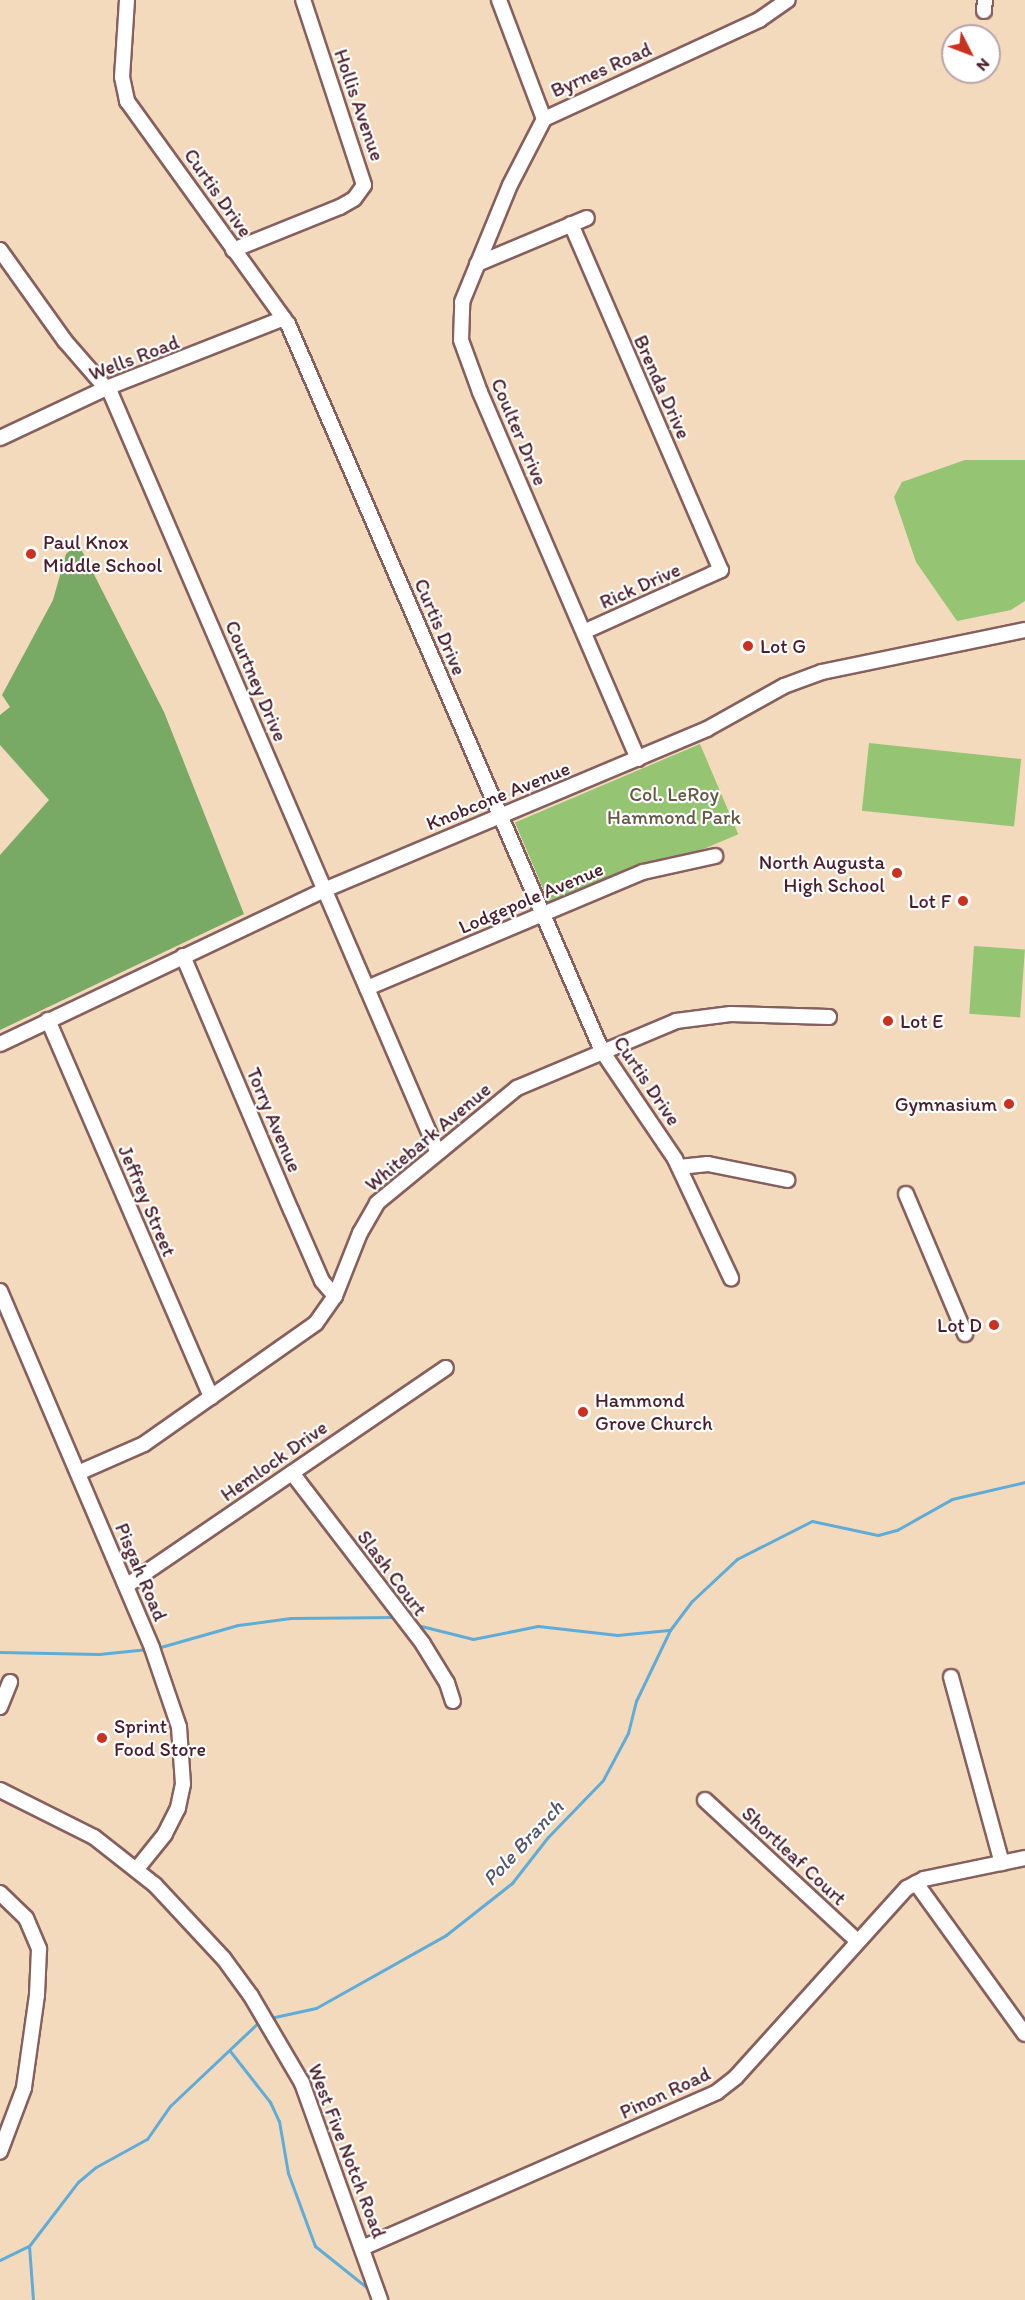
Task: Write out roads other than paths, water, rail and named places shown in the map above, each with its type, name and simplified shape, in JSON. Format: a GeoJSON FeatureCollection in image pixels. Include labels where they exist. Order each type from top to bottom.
{"type":"FeatureCollection","features":[{"type":"Feature","properties":{"kind":"street","name":"Curtis Drive"},"geometry":{"type":"LineString","coordinates":[[128,0],[122,77],[127,100],[284,318],[602,1051],[679,1167],[731,1278]]}},
{"type":"Feature","properties":{"kind":"street","name":"Hollis Avenue"},"geometry":{"type":"LineString","coordinates":[[233,250],[340,207],[354,199],[364,185],[303,0]]}},
{"type":"Feature","properties":{"kind":"street","name":"Byrnes Road"},"geometry":{"type":"LineString","coordinates":[[499,0],[544,119],[759,20],[788,0]]}},
{"type":"Feature","properties":{"kind":"street","name":"Coulter Drive"},"geometry":{"type":"LineString","coordinates":[[544,119],[477,264],[460,316],[465,351],[638,759]]}},
{"type":"Feature","properties":{"kind":"street"},"geometry":{"type":"LineString","coordinates":[[477,264],[587,218]]}},
{"type":"Feature","properties":{"kind":"street","name":"Brenda Drive"},"geometry":{"type":"LineString","coordinates":[[571,224],[721,570],[711,575]]}},
{"type":"Feature","properties":{"kind":"street","name":"Courtney Drive"},"geometry":{"type":"LineString","coordinates":[[0,250],[104,389],[111,394],[437,1151]]}},
{"type":"Feature","properties":{"kind":"street","name":"Wells Road"},"geometry":{"type":"LineString","coordinates":[[0,438],[104,389],[284,318]]}},
{"type":"Feature","properties":{"kind":"street","name":"Rick Drive"},"geometry":{"type":"LineString","coordinates":[[584,632],[711,575]]}},
{"type":"Feature","properties":{"kind":"street","name":"Knobcone Avenue"},"geometry":{"type":"LineString","coordinates":[[0,1044],[324,890],[500,818],[707,729],[784,686],[822,672],[1025,630]]}},
{"type":"Feature","properties":{"kind":"street","name":"Lodgepole Avenue"},"geometry":{"type":"LineString","coordinates":[[367,988],[643,872],[715,855]]}},
{"type":"Feature","properties":{"kind":"street","name":"Torry Avenue"},"geometry":{"type":"LineString","coordinates":[[183,956],[322,1281],[335,1296]]}},
{"type":"Feature","properties":{"kind":"street","name":"Whitebark Avenue"},"geometry":{"type":"LineString","coordinates":[[78,1473],[144,1443],[316,1323],[335,1296],[360,1233],[377,1203],[437,1151],[518,1089],[676,1021],[701,1016],[830,1017]]}},
{"type":"Feature","properties":{"kind":"street","name":"Jeffrey Street"},"geometry":{"type":"LineString","coordinates":[[48,1020],[211,1397]]}},
{"type":"Feature","properties":{"kind":"street"},"geometry":{"type":"LineString","coordinates":[[679,1167],[708,1164],[787,1180]]}},
{"type":"Feature","properties":{"kind":"street"},"geometry":{"type":"LineString","coordinates":[[906,1194],[965,1334]]}},
{"type":"Feature","properties":{"kind":"street","name":"Pisgah Road"},"geometry":{"type":"LineString","coordinates":[[0,1291],[126,1586],[172,1703],[183,1761],[181,1794],[173,1821],[136,1870]]}},
{"type":"Feature","properties":{"kind":"street","name":"Hemlock Drive"},"geometry":{"type":"LineString","coordinates":[[126,1586],[446,1368]]}},
{"type":"Feature","properties":{"kind":"street","name":"Slash Court"},"geometry":{"type":"LineString","coordinates":[[292,1473],[423,1644],[447,1683],[453,1701]]}},
{"type":"Feature","properties":{"kind":"street"},"geometry":{"type":"LineString","coordinates":[[951,1677],[1002,1863]]}},
{"type":"Feature","properties":{"kind":"street"},"geometry":{"type":"LineString","coordinates":[[0,1707],[10,1682]]}},
{"type":"Feature","properties":{"kind":"street","name":"West Five Notch Road"},"geometry":{"type":"LineString","coordinates":[[0,1790],[74,1824],[136,1870],[191,1919],[224,1959],[296,2068],[380,2300]]}},
{"type":"Feature","properties":{"kind":"street","name":"Shortleaf Court"},"geometry":{"type":"LineString","coordinates":[[705,1800],[857,1941]]}},
{"type":"Feature","properties":{"kind":"street","name":"Pinon Road"},"geometry":{"type":"LineString","coordinates":[[362,2248],[717,2092],[736,2077],[857,1941],[899,1896],[916,1883],[1025,1858]]}},
{"type":"Feature","properties":{"kind":"street"},"geometry":{"type":"LineString","coordinates":[[916,1883],[1025,2034]]}},
{"type":"Feature","properties":{"kind":"street"},"geometry":{"type":"LineString","coordinates":[[0,1893],[26,1918],[39,1948],[37,1995],[24,2088],[0,2152]]}},
{"type":"Feature","properties":{"kind":"waterway","name":"Pole Branch"},"geometry":{"type":"LineString","coordinates":[[270,2018],[316,2008],[446,1935],[512,1883],[548,1837],[603,1780],[628,1733],[636,1701],[670,1630],[692,1601],[737,1559],[812,1521],[878,1535],[897,1530],[952,1499],[1025,1482]]}},
{"type":"Feature","properties":{"kind":"waterway"},"geometry":{"type":"LineString","coordinates":[[157,1648],[238,1625],[291,1618],[396,1617]]}},
{"type":"Feature","properties":{"kind":"waterway"},"geometry":{"type":"LineString","coordinates":[[413,1624],[473,1639],[538,1626],[617,1635],[669,1630]]}},
{"type":"Feature","properties":{"kind":"waterway"},"geometry":{"type":"LineString","coordinates":[[0,1652],[99,1654],[148,1649]]}},
{"type":"Feature","properties":{"kind":"waterway","name":"Pole Branch"},"geometry":{"type":"LineString","coordinates":[[33,2300],[29,2246],[78,2182],[96,2167],[147,2139],[170,2106],[261,2020]]}},
{"type":"Feature","properties":{"kind":"waterway"},"geometry":{"type":"LineString","coordinates":[[230,2051],[270,2102],[279,2121],[288,2173],[315,2246],[370,2290]]}},
{"type":"Feature","properties":{"kind":"waterway"},"geometry":{"type":"LineString","coordinates":[[0,2260],[29,2246]]}},
{"type":"Feature","properties":{"kind":"place","name":"Paul Knox Middle School"},"geometry":{"type":"Point","coordinates":[31,554]}},
{"type":"Feature","properties":{"kind":"place","name":"Lot G"},"geometry":{"type":"Point","coordinates":[748,646]}},
{"type":"Feature","properties":{"kind":"place","name":"North Augusta High School"},"geometry":{"type":"Point","coordinates":[897,873]}},
{"type":"Feature","properties":{"kind":"place","name":"Lot F"},"geometry":{"type":"Point","coordinates":[963,901]}},
{"type":"Feature","properties":{"kind":"place","name":"Lot E"},"geometry":{"type":"Point","coordinates":[888,1021]}},
{"type":"Feature","properties":{"kind":"place","name":"Gymnasium"},"geometry":{"type":"Point","coordinates":[1009,1104]}},
{"type":"Feature","properties":{"kind":"place","name":"Lot D"},"geometry":{"type":"Point","coordinates":[994,1325]}},
{"type":"Feature","properties":{"kind":"place","name":"Hammond Grove Church"},"geometry":{"type":"Point","coordinates":[583,1412]}},
{"type":"Feature","properties":{"kind":"place","name":"Sprint Food Store"},"geometry":{"type":"Point","coordinates":[102,1738]}},
{"type":"Feature","properties":{"kind":"park label","name":"Col. LeRoy Hammond Park"},"geometry":{"type":"Point","coordinates":[674,806]}}]}
